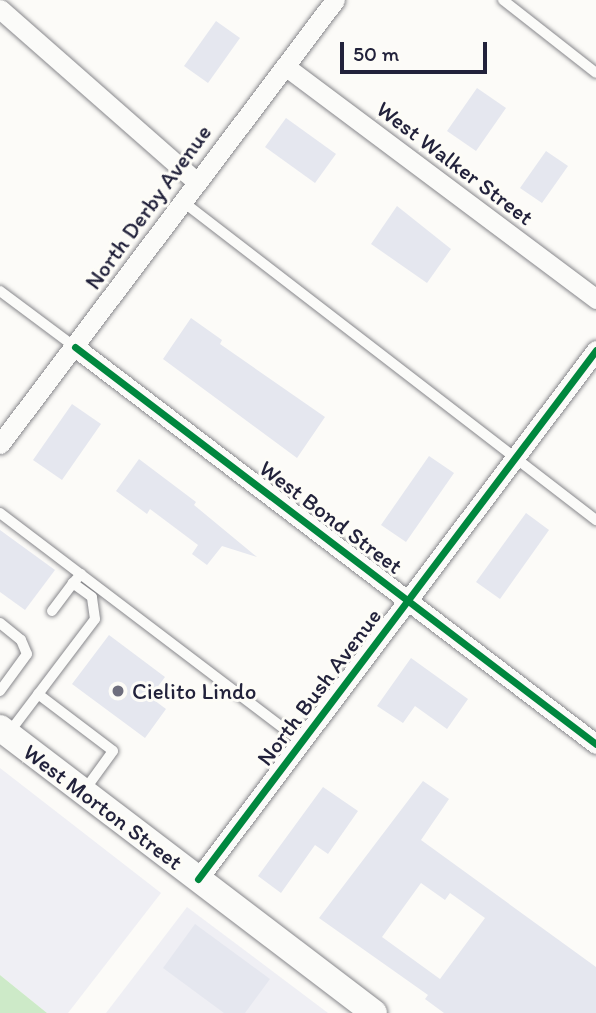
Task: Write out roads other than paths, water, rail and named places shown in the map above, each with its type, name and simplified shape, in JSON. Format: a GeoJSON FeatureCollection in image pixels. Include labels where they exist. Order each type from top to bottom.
{"type":"FeatureCollection","features":[{"type":"Feature","properties":{"kind":"main road","name":"West Morton Street"},"geometry":{"type":"LineString","coordinates":[[4,731],[374,1013]]}},
{"type":"Feature","properties":{"kind":"street","name":"North Derby Avenue"},"geometry":{"type":"LineString","coordinates":[[0,444],[335,0]]}},
{"type":"Feature","properties":{"kind":"street"},"geometry":{"type":"LineString","coordinates":[[0,9],[196,181]]}},
{"type":"Feature","properties":{"kind":"street","name":"West Walker Street"},"geometry":{"type":"LineString","coordinates":[[285,66],[596,299]]}},
{"type":"Feature","properties":{"kind":"street","name":"West Bond Street"},"geometry":{"type":"LineString","coordinates":[[75,347],[596,744]]}},
{"type":"Feature","properties":{"kind":"street","name":"North Bush Avenue"},"geometry":{"type":"LineString","coordinates":[[198,878],[596,350]]}},
{"type":"Feature","properties":{"kind":"lane"},"geometry":{"type":"LineString","coordinates":[[503,0],[596,73]]}},
{"type":"Feature","properties":{"kind":"lane"},"geometry":{"type":"LineString","coordinates":[[182,201],[596,520]]}},
{"type":"Feature","properties":{"kind":"lane"},"geometry":{"type":"LineString","coordinates":[[0,291],[75,347]]}},
{"type":"Feature","properties":{"kind":"lane"},"geometry":{"type":"LineString","coordinates":[[0,513],[302,741]]}},
{"type":"Feature","properties":{"kind":"lane"},"geometry":{"type":"LineString","coordinates":[[52,611],[81,574]]}},
{"type":"Feature","properties":{"kind":"lane"},"geometry":{"type":"LineString","coordinates":[[4,731],[38,694],[95,619],[92,597],[73,583]]}},
{"type":"Feature","properties":{"kind":"lane"},"geometry":{"type":"LineString","coordinates":[[0,624],[21,640],[27,654],[0,691]]}},
{"type":"Feature","properties":{"kind":"lane"},"geometry":{"type":"LineString","coordinates":[[38,694],[113,751],[83,791]]}},
{"type":"Feature","properties":{"kind":"place","name":"Cielito Lindo"},"geometry":{"type":"Point","coordinates":[118,691]}}]}
